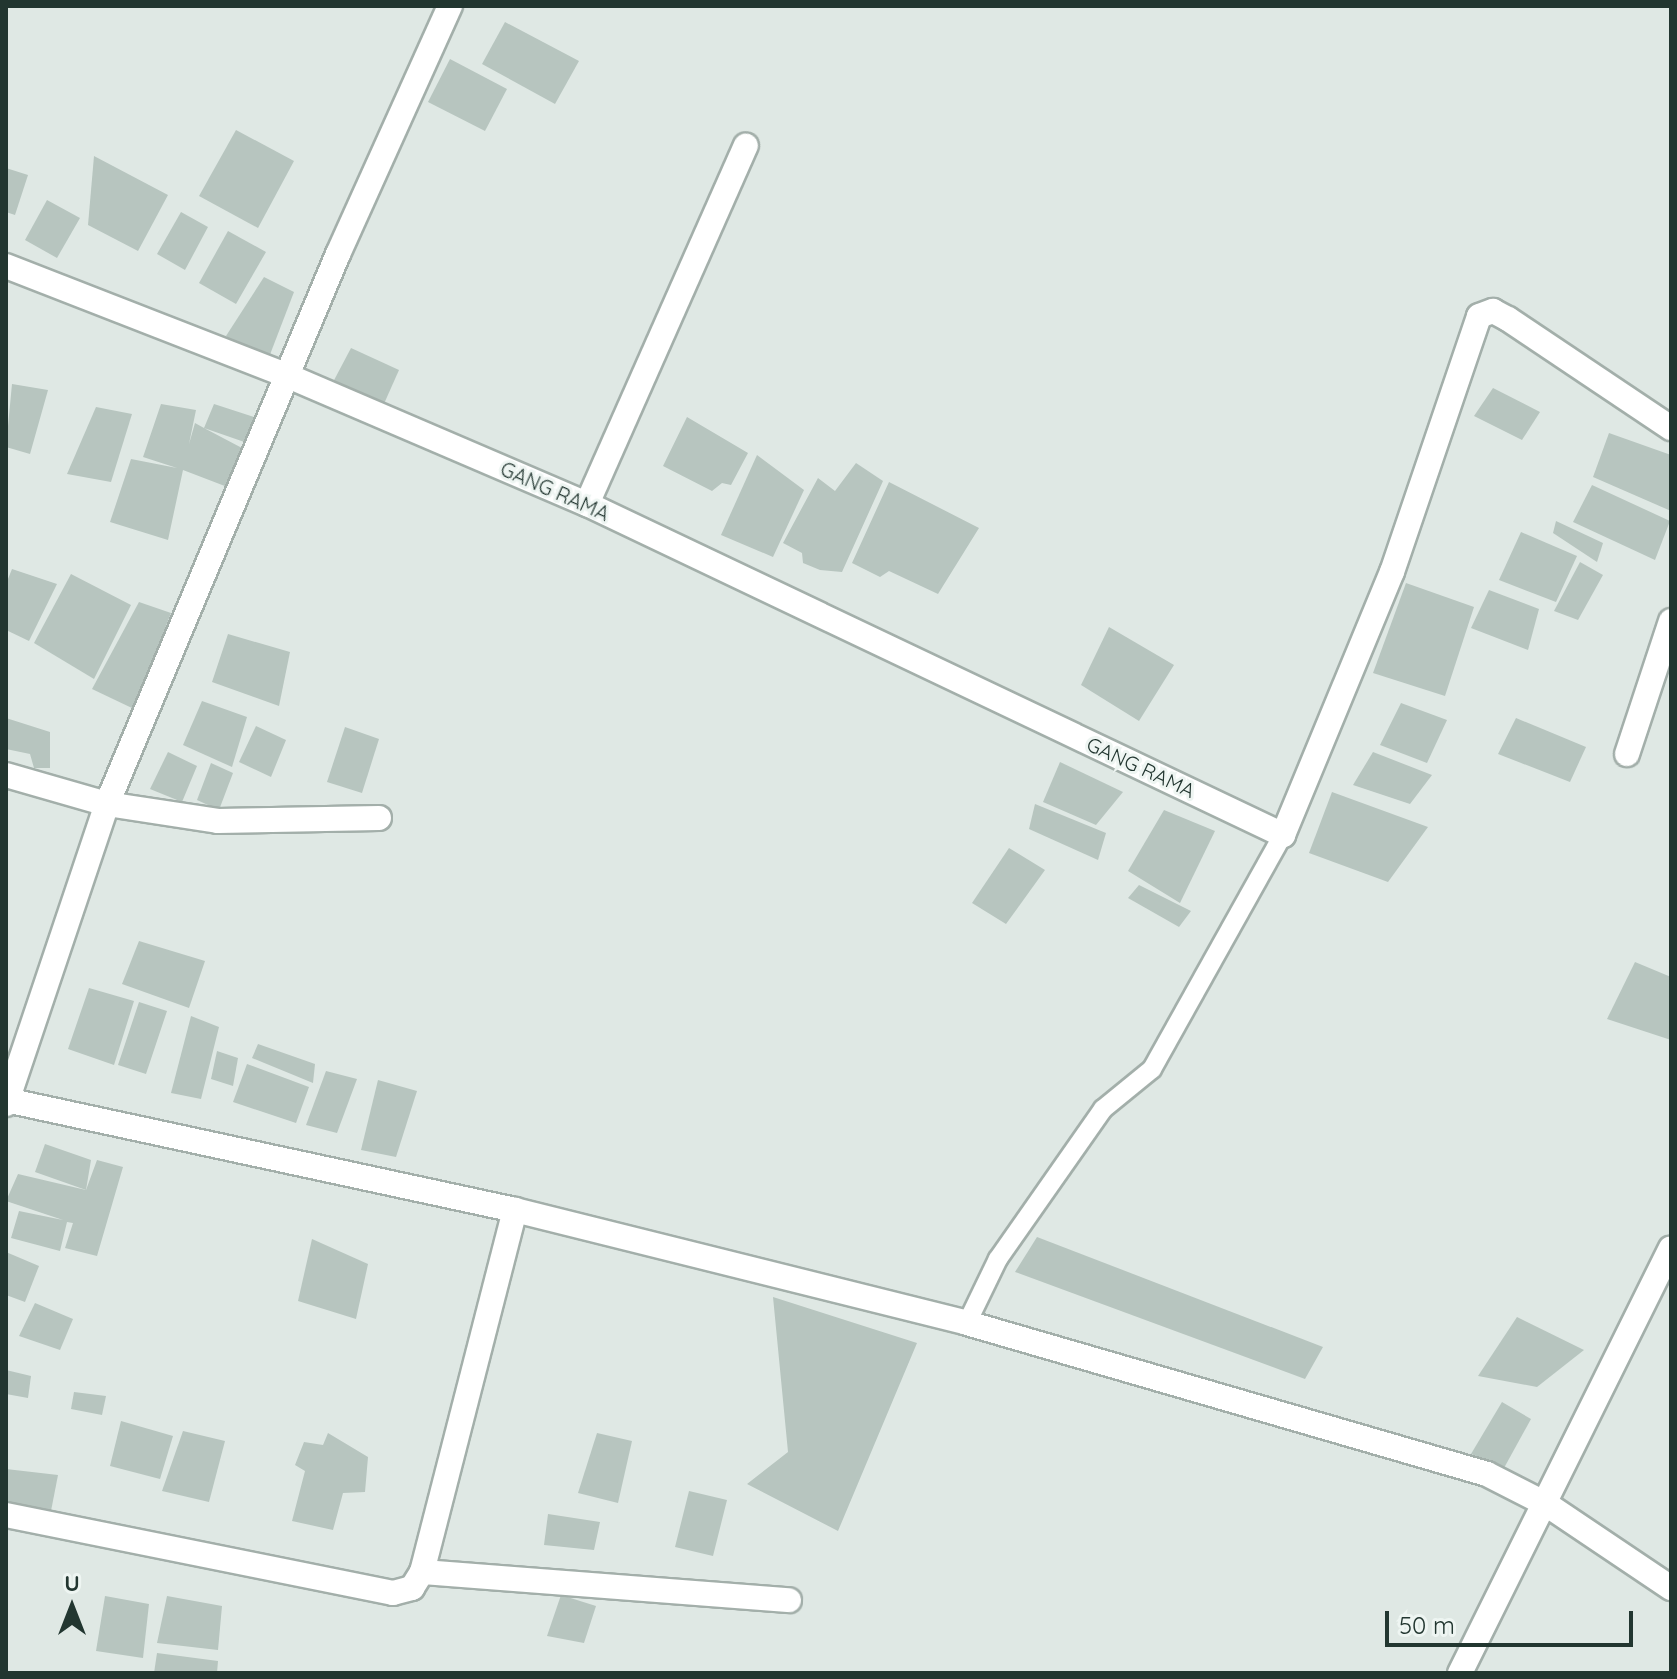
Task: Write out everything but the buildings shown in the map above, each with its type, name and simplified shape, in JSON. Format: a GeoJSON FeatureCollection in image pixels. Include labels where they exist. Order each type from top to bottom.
{"type":"FeatureCollection","features":[{"type":"Feature","properties":{"kind":"street"},"geometry":{"type":"LineString","coordinates":[[450,6],[288,376],[107,804],[6,1102],[515,1210],[967,1323],[1487,1474],[1546,1504],[1671,1588]]}},
{"type":"Feature","properties":{"kind":"street"},"geometry":{"type":"LineString","coordinates":[[587,504],[746,146]]}},
{"type":"Feature","properties":{"kind":"street","name":"GANG RAMA"},"geometry":{"type":"LineString","coordinates":[[6,266],[288,376],[587,504],[1283,835]]}},
{"type":"Feature","properties":{"kind":"street"},"geometry":{"type":"LineString","coordinates":[[1283,835],[1392,572],[1479,316],[1493,311],[1508,319],[1671,428]]}},
{"type":"Feature","properties":{"kind":"street"},"geometry":{"type":"LineString","coordinates":[[1627,754],[1671,621]]}},
{"type":"Feature","properties":{"kind":"street"},"geometry":{"type":"LineString","coordinates":[[6,775],[107,804],[218,821],[379,818]]}},
{"type":"Feature","properties":{"kind":"street"},"geometry":{"type":"LineString","coordinates":[[6,1515],[393,1593],[412,1588],[422,1572],[515,1210]]}},
{"type":"Feature","properties":{"kind":"street"},"geometry":{"type":"LineString","coordinates":[[1460,1673],[1671,1248]]}},
{"type":"Feature","properties":{"kind":"street"},"geometry":{"type":"LineString","coordinates":[[422,1572],[789,1600]]}},
{"type":"Feature","properties":{"kind":"lane"},"geometry":{"type":"LineString","coordinates":[[967,1323],[998,1259],[1103,1109],[1152,1069],[1283,835]]}}]}
